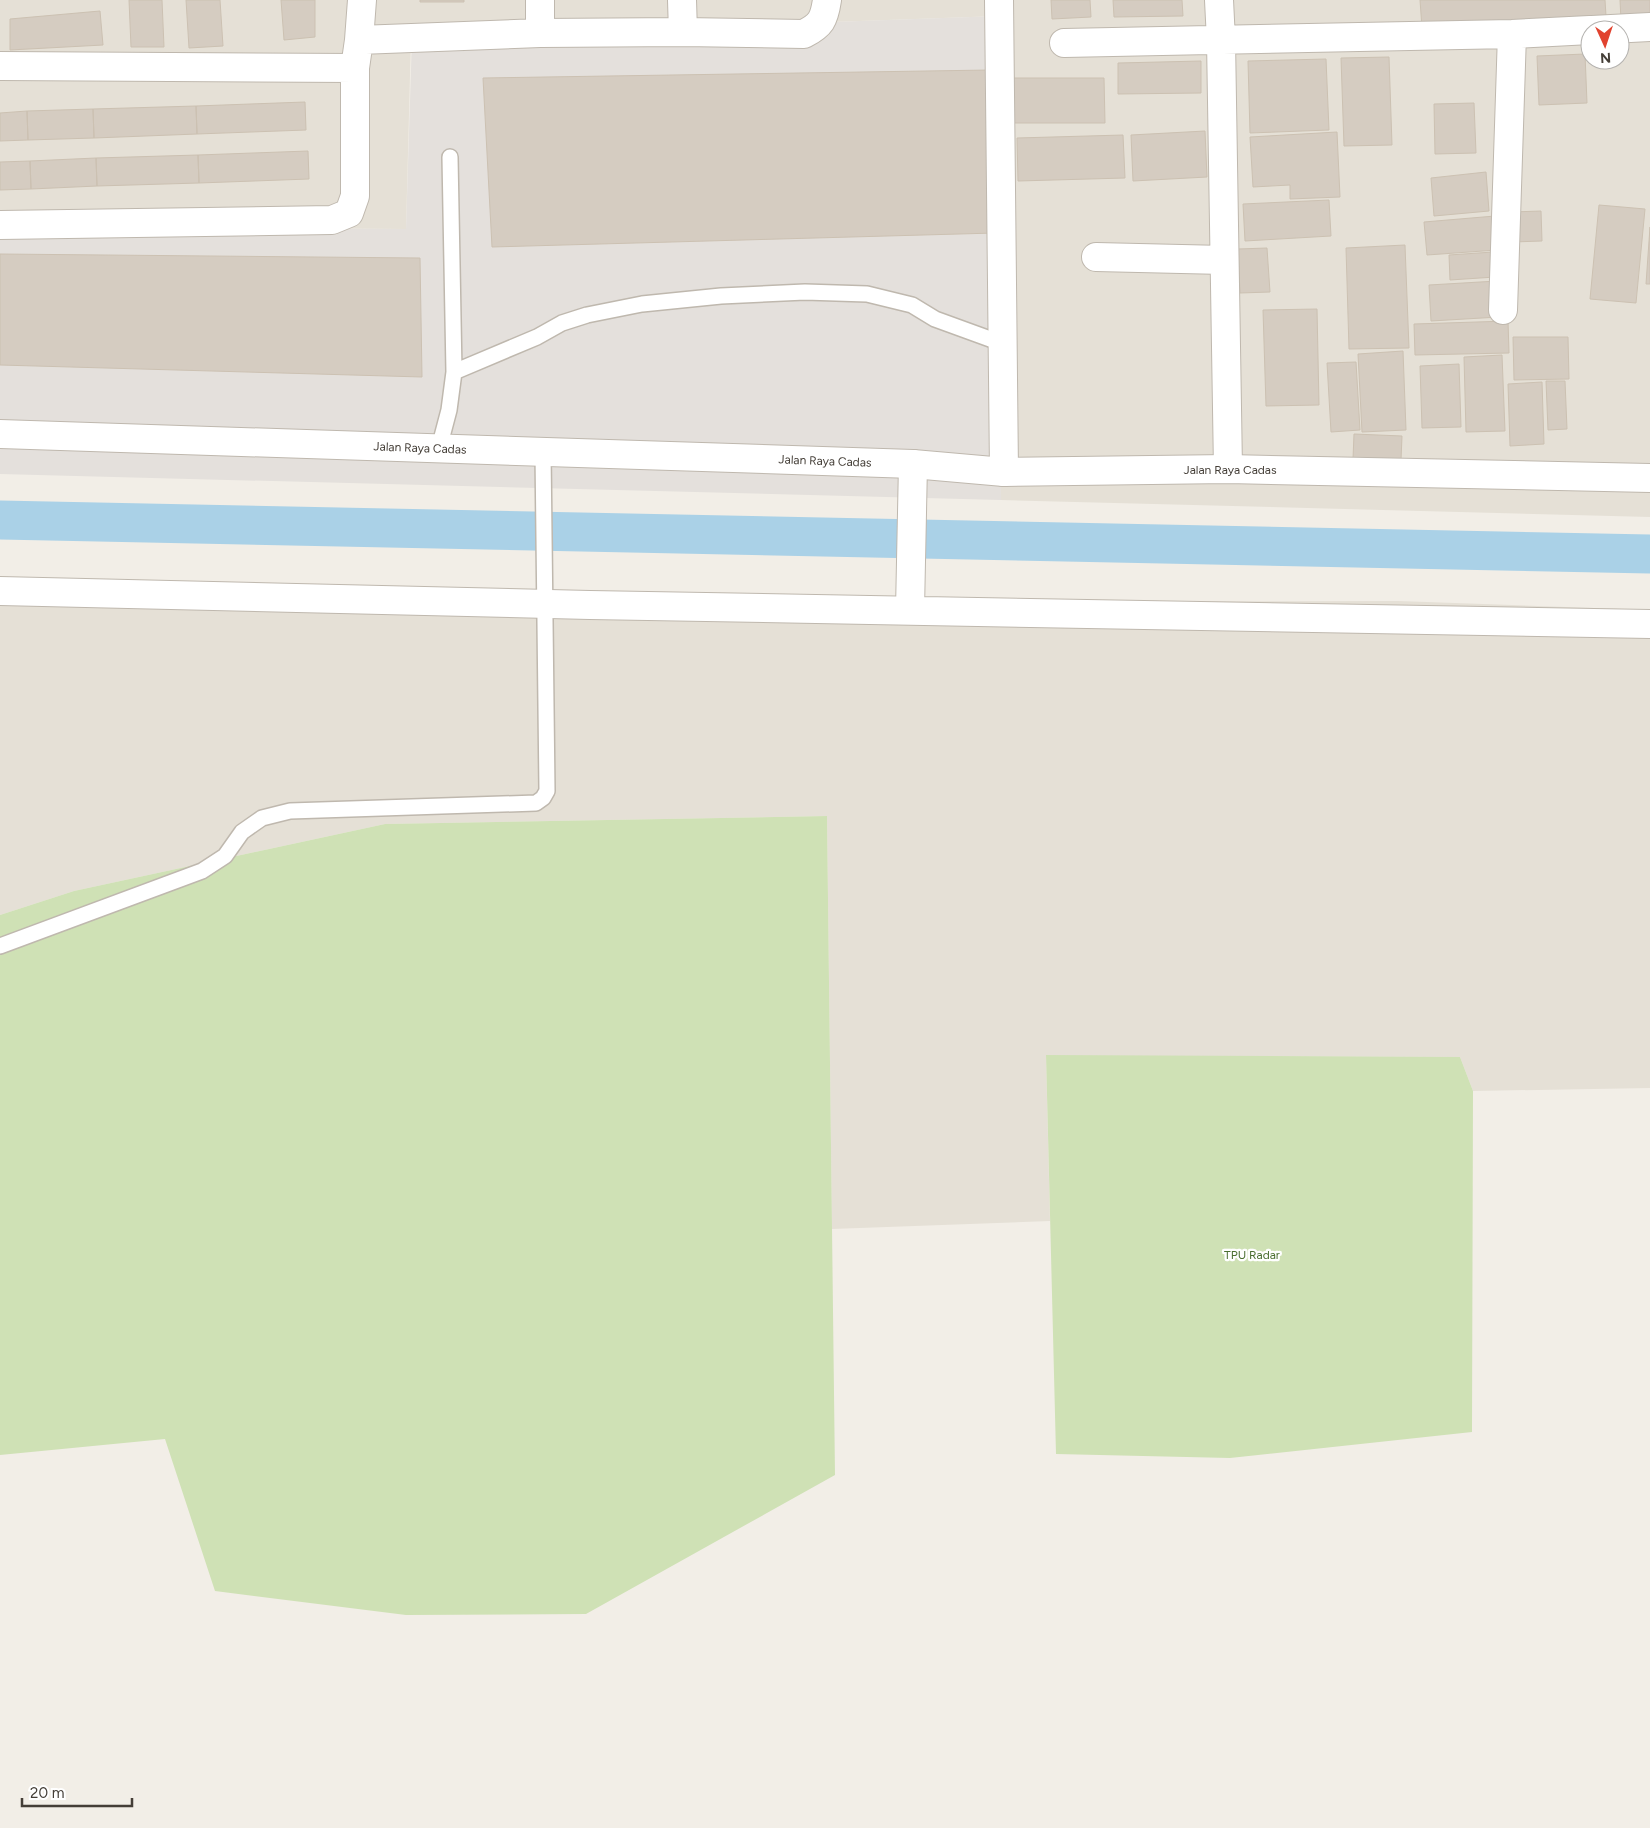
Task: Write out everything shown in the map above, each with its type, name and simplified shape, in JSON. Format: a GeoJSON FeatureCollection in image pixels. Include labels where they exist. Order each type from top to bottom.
{"type":"FeatureCollection","features":[{"type":"Feature","properties":{"kind":"street"},"geometry":{"type":"LineString","coordinates":[[0,225],[332,220],[349,213],[355,196],[355,68],[362,0]]}},
{"type":"Feature","properties":{"kind":"street"},"geometry":{"type":"LineString","coordinates":[[540,0],[540,33]]}},
{"type":"Feature","properties":{"kind":"street"},"geometry":{"type":"LineString","coordinates":[[682,0],[683,32]]}},
{"type":"Feature","properties":{"kind":"street"},"geometry":{"type":"LineString","coordinates":[[359,40],[540,33],[683,32],[804,34],[818,27],[824,14],[827,0]]}},
{"type":"Feature","properties":{"kind":"street"},"geometry":{"type":"LineString","coordinates":[[999,0],[1001,343],[1004,472]]}},
{"type":"Feature","properties":{"kind":"street"},"geometry":{"type":"LineString","coordinates":[[1219,0],[1228,469]]}},
{"type":"Feature","properties":{"kind":"street"},"geometry":{"type":"LineString","coordinates":[[1630,28],[1650,27]]}},
{"type":"Feature","properties":{"kind":"street"},"geometry":{"type":"LineString","coordinates":[[1064,43],[1512,34],[1580,31]]}},
{"type":"Feature","properties":{"kind":"street"},"geometry":{"type":"LineString","coordinates":[[1503,310],[1512,34]]}},
{"type":"Feature","properties":{"kind":"street"},"geometry":{"type":"LineString","coordinates":[[0,66],[355,68]]}},
{"type":"Feature","properties":{"kind":"street"},"geometry":{"type":"LineString","coordinates":[[1096,257],[1224,260]]}},
{"type":"Feature","properties":{"kind":"street","name":"Jalan Raya Cadas"},"geometry":{"type":"LineString","coordinates":[[0,434],[439,448],[543,463],[913,464],[1004,472],[1228,469],[1650,478]]}},
{"type":"Feature","properties":{"kind":"street"},"geometry":{"type":"LineString","coordinates":[[910,604],[913,464]]}},
{"type":"Feature","properties":{"kind":"street"},"geometry":{"type":"LineString","coordinates":[[0,591],[544,592],[1650,624]]}},
{"type":"Feature","properties":{"kind":"lane"},"geometry":{"type":"LineString","coordinates":[[439,448],[449,410],[454,372],[450,157]]}},
{"type":"Feature","properties":{"kind":"lane"},"geometry":{"type":"LineString","coordinates":[[454,372],[537,337],[562,323],[588,315],[642,304],[721,296],[806,292],[866,294],[912,306],[935,319],[1001,343]]}},
{"type":"Feature","properties":{"kind":"lane"},"geometry":{"type":"LineString","coordinates":[[0,946],[202,871],[225,856],[242,832],[262,818],[290,811],[536,803],[543,798],[547,791],[543,463]]}},
{"type":"Feature","properties":{"kind":"shaded area"},"geometry":{"type":"Polygon","coordinates":[[[0,0],[1650,0],[1650,517],[1001,500],[999,16],[411,37],[406,229],[0,226],[0,0]]]}},
{"type":"Feature","properties":{"kind":"shaded area"},"geometry":{"type":"Polygon","coordinates":[[[999,16],[1001,500],[0,474],[0,226],[406,229],[412,37],[999,16]]]}},
{"type":"Feature","properties":{"kind":"shaded area"},"geometry":{"type":"Polygon","coordinates":[[[0,601],[544,603],[1398,601],[1650,610],[1650,1088],[1473,1091],[1460,1057],[1046,1056],[1050,1221],[832,1229],[827,816],[385,824],[74,891],[0,915],[0,601]]]}},
{"type":"Feature","properties":{"kind":"green space"},"geometry":{"type":"Polygon","coordinates":[[[827,816],[835,1475],[586,1614],[406,1615],[215,1591],[165,1439],[0,1455],[0,915],[74,891],[385,824],[827,816]]]}},
{"type":"Feature","properties":{"kind":"green space","name":"TPU Radar"},"geometry":{"type":"Polygon","coordinates":[[[1046,1055],[1460,1057],[1473,1091],[1472,1432],[1230,1458],[1056,1454],[1046,1055]]]}},
{"type":"Feature","properties":{"kind":"building"},"geometry":{"type":"Polygon","coordinates":[[[129,0],[162,0],[164,47],[131,47],[129,0]]]}},
{"type":"Feature","properties":{"kind":"building"},"geometry":{"type":"Polygon","coordinates":[[[186,0],[220,0],[223,46],[189,48],[186,0]]]}},
{"type":"Feature","properties":{"kind":"building"},"geometry":{"type":"Polygon","coordinates":[[[281,0],[315,0],[315,37],[284,40],[281,0]]]}},
{"type":"Feature","properties":{"kind":"building"},"geometry":{"type":"Polygon","coordinates":[[[420,0],[464,0],[464,2],[420,2],[420,0]]]}},
{"type":"Feature","properties":{"kind":"building"},"geometry":{"type":"Polygon","coordinates":[[[1051,0],[1090,0],[1091,17],[1052,19],[1051,0]]]}},
{"type":"Feature","properties":{"kind":"building"},"geometry":{"type":"Polygon","coordinates":[[[1113,0],[1182,0],[1183,16],[1114,17],[1113,0]]]}},
{"type":"Feature","properties":{"kind":"building"},"geometry":{"type":"Polygon","coordinates":[[[1420,0],[1605,0],[1606,16],[1422,28],[1420,0]]]}},
{"type":"Feature","properties":{"kind":"building"},"geometry":{"type":"Polygon","coordinates":[[[1620,0],[1650,0],[1650,18],[1621,20],[1620,0]]]}},
{"type":"Feature","properties":{"kind":"building"},"geometry":{"type":"Polygon","coordinates":[[[100,11],[103,45],[10,50],[10,19],[100,11]]]}},
{"type":"Feature","properties":{"kind":"building"},"geometry":{"type":"Polygon","coordinates":[[[1580,54],[1580,70],[1586,70],[1587,103],[1539,105],[1537,56],[1580,54]]]}},
{"type":"Feature","properties":{"kind":"building"},"geometry":{"type":"Polygon","coordinates":[[[1389,57],[1392,145],[1344,146],[1341,58],[1389,57]]]}},
{"type":"Feature","properties":{"kind":"building"},"geometry":{"type":"Polygon","coordinates":[[[1326,59],[1329,130],[1250,133],[1248,61],[1326,59]]]}},
{"type":"Feature","properties":{"kind":"building"},"geometry":{"type":"Polygon","coordinates":[[[1201,61],[1201,93],[1118,94],[1118,63],[1201,61]]]}},
{"type":"Feature","properties":{"kind":"building"},"geometry":{"type":"Polygon","coordinates":[[[989,70],[995,233],[492,247],[483,78],[989,70]]]}},
{"type":"Feature","properties":{"kind":"building"},"geometry":{"type":"Polygon","coordinates":[[[1007,78],[1104,78],[1105,123],[1008,123],[1007,78]]]}},
{"type":"Feature","properties":{"kind":"building"},"geometry":{"type":"Polygon","coordinates":[[[305,102],[306,130],[197,134],[196,106],[305,102]]]}},
{"type":"Feature","properties":{"kind":"building"},"geometry":{"type":"Polygon","coordinates":[[[1474,103],[1476,153],[1435,154],[1434,104],[1474,103]]]}},
{"type":"Feature","properties":{"kind":"building"},"geometry":{"type":"Polygon","coordinates":[[[196,106],[197,134],[94,138],[93,109],[196,106]]]}},
{"type":"Feature","properties":{"kind":"building"},"geometry":{"type":"Polygon","coordinates":[[[93,109],[94,138],[28,140],[27,111],[93,109]]]}},
{"type":"Feature","properties":{"kind":"building"},"geometry":{"type":"Polygon","coordinates":[[[27,111],[28,140],[0,141],[0,113],[27,111]]]}},
{"type":"Feature","properties":{"kind":"building"},"geometry":{"type":"Polygon","coordinates":[[[1205,131],[1207,177],[1133,181],[1131,135],[1205,131]]]}},
{"type":"Feature","properties":{"kind":"building"},"geometry":{"type":"Polygon","coordinates":[[[1337,132],[1340,197],[1290,199],[1290,185],[1253,187],[1250,137],[1337,132]]]}},
{"type":"Feature","properties":{"kind":"building"},"geometry":{"type":"Polygon","coordinates":[[[1123,135],[1125,178],[1018,181],[1017,138],[1123,135]]]}},
{"type":"Feature","properties":{"kind":"building"},"geometry":{"type":"Polygon","coordinates":[[[308,151],[309,179],[199,183],[198,155],[308,151]]]}},
{"type":"Feature","properties":{"kind":"building"},"geometry":{"type":"Polygon","coordinates":[[[198,155],[199,183],[97,186],[96,158],[198,155]]]}},
{"type":"Feature","properties":{"kind":"building"},"geometry":{"type":"Polygon","coordinates":[[[96,158],[97,186],[31,189],[30,161],[96,158]]]}},
{"type":"Feature","properties":{"kind":"building"},"geometry":{"type":"Polygon","coordinates":[[[30,161],[31,189],[0,190],[0,162],[30,161]]]}},
{"type":"Feature","properties":{"kind":"building"},"geometry":{"type":"Polygon","coordinates":[[[1486,172],[1489,211],[1434,216],[1431,178],[1486,172]]]}},
{"type":"Feature","properties":{"kind":"building"},"geometry":{"type":"Polygon","coordinates":[[[1329,200],[1331,236],[1245,241],[1243,204],[1329,200]]]}},
{"type":"Feature","properties":{"kind":"building"},"geometry":{"type":"Polygon","coordinates":[[[1599,205],[1645,209],[1636,303],[1590,299],[1599,205]]]}},
{"type":"Feature","properties":{"kind":"building"},"geometry":{"type":"Polygon","coordinates":[[[1541,211],[1542,241],[1513,242],[1512,212],[1541,211]]]}},
{"type":"Feature","properties":{"kind":"building"},"geometry":{"type":"Polygon","coordinates":[[[1495,216],[1497,250],[1427,255],[1424,222],[1495,216]]]}},
{"type":"Feature","properties":{"kind":"building"},"geometry":{"type":"Polygon","coordinates":[[[1650,227],[1650,284],[1646,284],[1650,227]]]}},
{"type":"Feature","properties":{"kind":"building"},"geometry":{"type":"Polygon","coordinates":[[[1405,245],[1409,348],[1349,349],[1346,248],[1405,245]]]}},
{"type":"Feature","properties":{"kind":"building"},"geometry":{"type":"Polygon","coordinates":[[[1267,248],[1270,292],[1240,293],[1238,249],[1267,248]]]}},
{"type":"Feature","properties":{"kind":"building"},"geometry":{"type":"Polygon","coordinates":[[[1493,252],[1495,277],[1450,280],[1449,255],[1493,252]]]}},
{"type":"Feature","properties":{"kind":"building"},"geometry":{"type":"Polygon","coordinates":[[[0,254],[420,258],[422,377],[0,365],[0,254]]]}},
{"type":"Feature","properties":{"kind":"building"},"geometry":{"type":"Polygon","coordinates":[[[1497,281],[1499,317],[1431,321],[1429,285],[1497,281]]]}},
{"type":"Feature","properties":{"kind":"building"},"geometry":{"type":"Polygon","coordinates":[[[1317,309],[1319,405],[1266,406],[1263,310],[1317,309]]]}},
{"type":"Feature","properties":{"kind":"building"},"geometry":{"type":"Polygon","coordinates":[[[1508,321],[1509,353],[1415,355],[1414,324],[1508,321]]]}},
{"type":"Feature","properties":{"kind":"building"},"geometry":{"type":"Polygon","coordinates":[[[1513,337],[1568,337],[1569,379],[1514,380],[1513,337]]]}},
{"type":"Feature","properties":{"kind":"building"},"geometry":{"type":"Polygon","coordinates":[[[1403,351],[1406,430],[1362,432],[1358,354],[1403,351]]]}},
{"type":"Feature","properties":{"kind":"building"},"geometry":{"type":"Polygon","coordinates":[[[1502,355],[1505,431],[1466,432],[1464,357],[1502,355]]]}},
{"type":"Feature","properties":{"kind":"building"},"geometry":{"type":"Polygon","coordinates":[[[1356,362],[1360,430],[1331,432],[1327,363],[1356,362]]]}},
{"type":"Feature","properties":{"kind":"building"},"geometry":{"type":"Polygon","coordinates":[[[1459,364],[1461,427],[1422,428],[1420,366],[1459,364]]]}},
{"type":"Feature","properties":{"kind":"building"},"geometry":{"type":"Polygon","coordinates":[[[1546,381],[1565,381],[1567,429],[1548,430],[1546,381]]]}},
{"type":"Feature","properties":{"kind":"building"},"geometry":{"type":"Polygon","coordinates":[[[1542,382],[1544,444],[1510,446],[1508,384],[1542,382]]]}},
{"type":"Feature","properties":{"kind":"building"},"geometry":{"type":"Polygon","coordinates":[[[1354,434],[1402,436],[1401,460],[1353,459],[1354,434]]]}},
{"type":"Feature","properties":{"kind":"waterway"},"geometry":{"type":"LineString","coordinates":[[0,520],[1650,554]]}}]}
